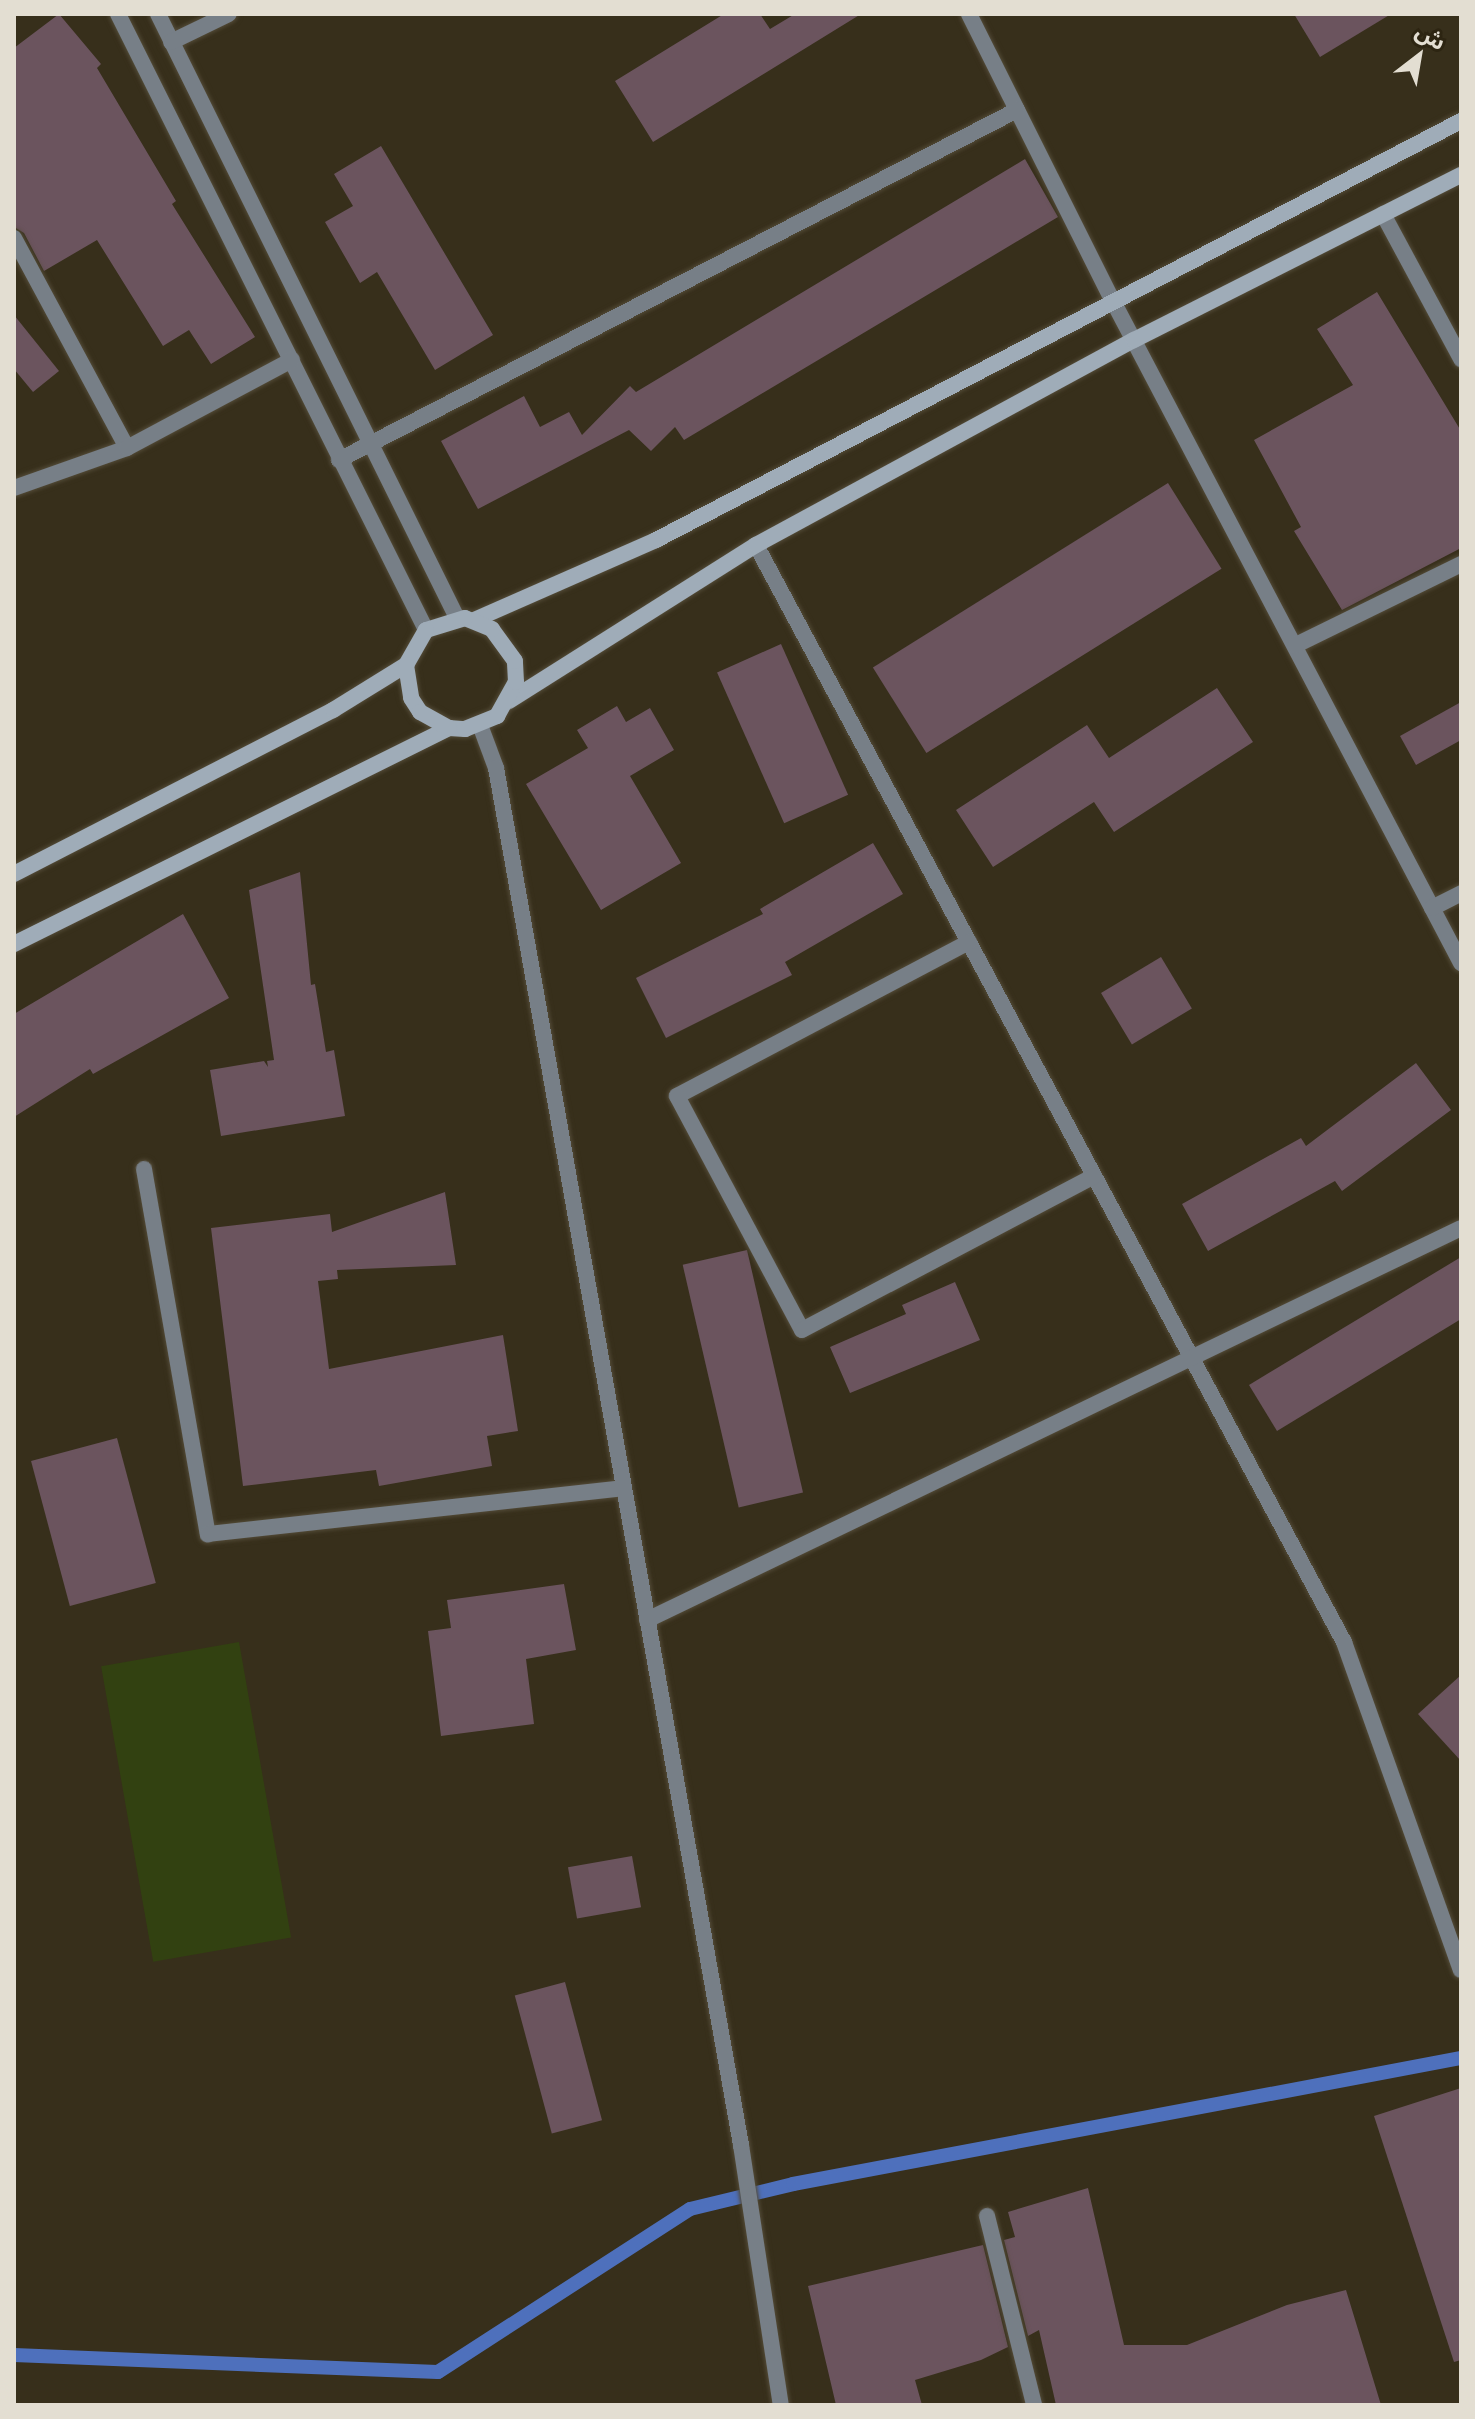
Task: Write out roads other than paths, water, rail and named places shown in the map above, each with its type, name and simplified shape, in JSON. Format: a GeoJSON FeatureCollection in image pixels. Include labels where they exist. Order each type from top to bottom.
{"type":"FeatureCollection","features":[{"type":"Feature","properties":{"kind":"main road"},"geometry":{"type":"LineString","coordinates":[[14,874],[333,710],[406,665],[426,630],[465,619],[656,540],[1461,121]]}},
{"type":"Feature","properties":{"kind":"main road"},"geometry":{"type":"LineString","coordinates":[[14,944],[449,728],[480,725],[509,701],[756,545],[1134,340],[1461,175]]}},
{"type":"Feature","properties":{"kind":"main road"},"geometry":{"type":"LineString","coordinates":[[465,619],[492,629],[515,661],[509,701]]}},
{"type":"Feature","properties":{"kind":"main road"},"geometry":{"type":"LineString","coordinates":[[406,665],[411,698],[420,712],[449,728]]}},
{"type":"Feature","properties":{"kind":"street"},"geometry":{"type":"LineString","coordinates":[[118,14],[426,630]]}},
{"type":"Feature","properties":{"kind":"street"},"geometry":{"type":"LineString","coordinates":[[158,14],[368,442],[465,619]]}},
{"type":"Feature","properties":{"kind":"street"},"geometry":{"type":"LineString","coordinates":[[171,42],[229,14]]}},
{"type":"Feature","properties":{"kind":"street"},"geometry":{"type":"LineString","coordinates":[[969,14],[1114,303],[1461,963]]}},
{"type":"Feature","properties":{"kind":"street"},"geometry":{"type":"LineString","coordinates":[[339,460],[368,442],[1017,110]]}},
{"type":"Feature","properties":{"kind":"street"},"geometry":{"type":"LineString","coordinates":[[1383,214],[1461,359]]}},
{"type":"Feature","properties":{"kind":"street"},"geometry":{"type":"LineString","coordinates":[[14,238],[127,448]]}},
{"type":"Feature","properties":{"kind":"street"},"geometry":{"type":"LineString","coordinates":[[14,488],[127,448],[292,360]]}},
{"type":"Feature","properties":{"kind":"street"},"geometry":{"type":"LineString","coordinates":[[756,545],[1344,1642],[1461,1970]]}},
{"type":"Feature","properties":{"kind":"street"},"geometry":{"type":"LineString","coordinates":[[1296,645],[1461,564]]}},
{"type":"Feature","properties":{"kind":"street"},"geometry":{"type":"LineString","coordinates":[[480,725],[496,768],[741,2145],[781,2405]]}},
{"type":"Feature","properties":{"kind":"street"},"geometry":{"type":"LineString","coordinates":[[1432,908],[1461,893]]}},
{"type":"Feature","properties":{"kind":"street"},"geometry":{"type":"LineString","coordinates":[[969,942],[677,1096],[794,1316],[802,1330],[1094,1176]]}},
{"type":"Feature","properties":{"kind":"street"},"geometry":{"type":"LineString","coordinates":[[144,1169],[208,1534],[623,1488]]}},
{"type":"Feature","properties":{"kind":"street"},"geometry":{"type":"LineString","coordinates":[[647,1620],[1461,1228]]}},
{"type":"Feature","properties":{"kind":"street"},"geometry":{"type":"LineString","coordinates":[[987,2216],[1034,2405]]}},
{"type":"Feature","properties":{"kind":"waterway"},"geometry":{"type":"LineString","coordinates":[[14,2355],[438,2372],[690,2209],[793,2184],[1461,2058]]}}]}
